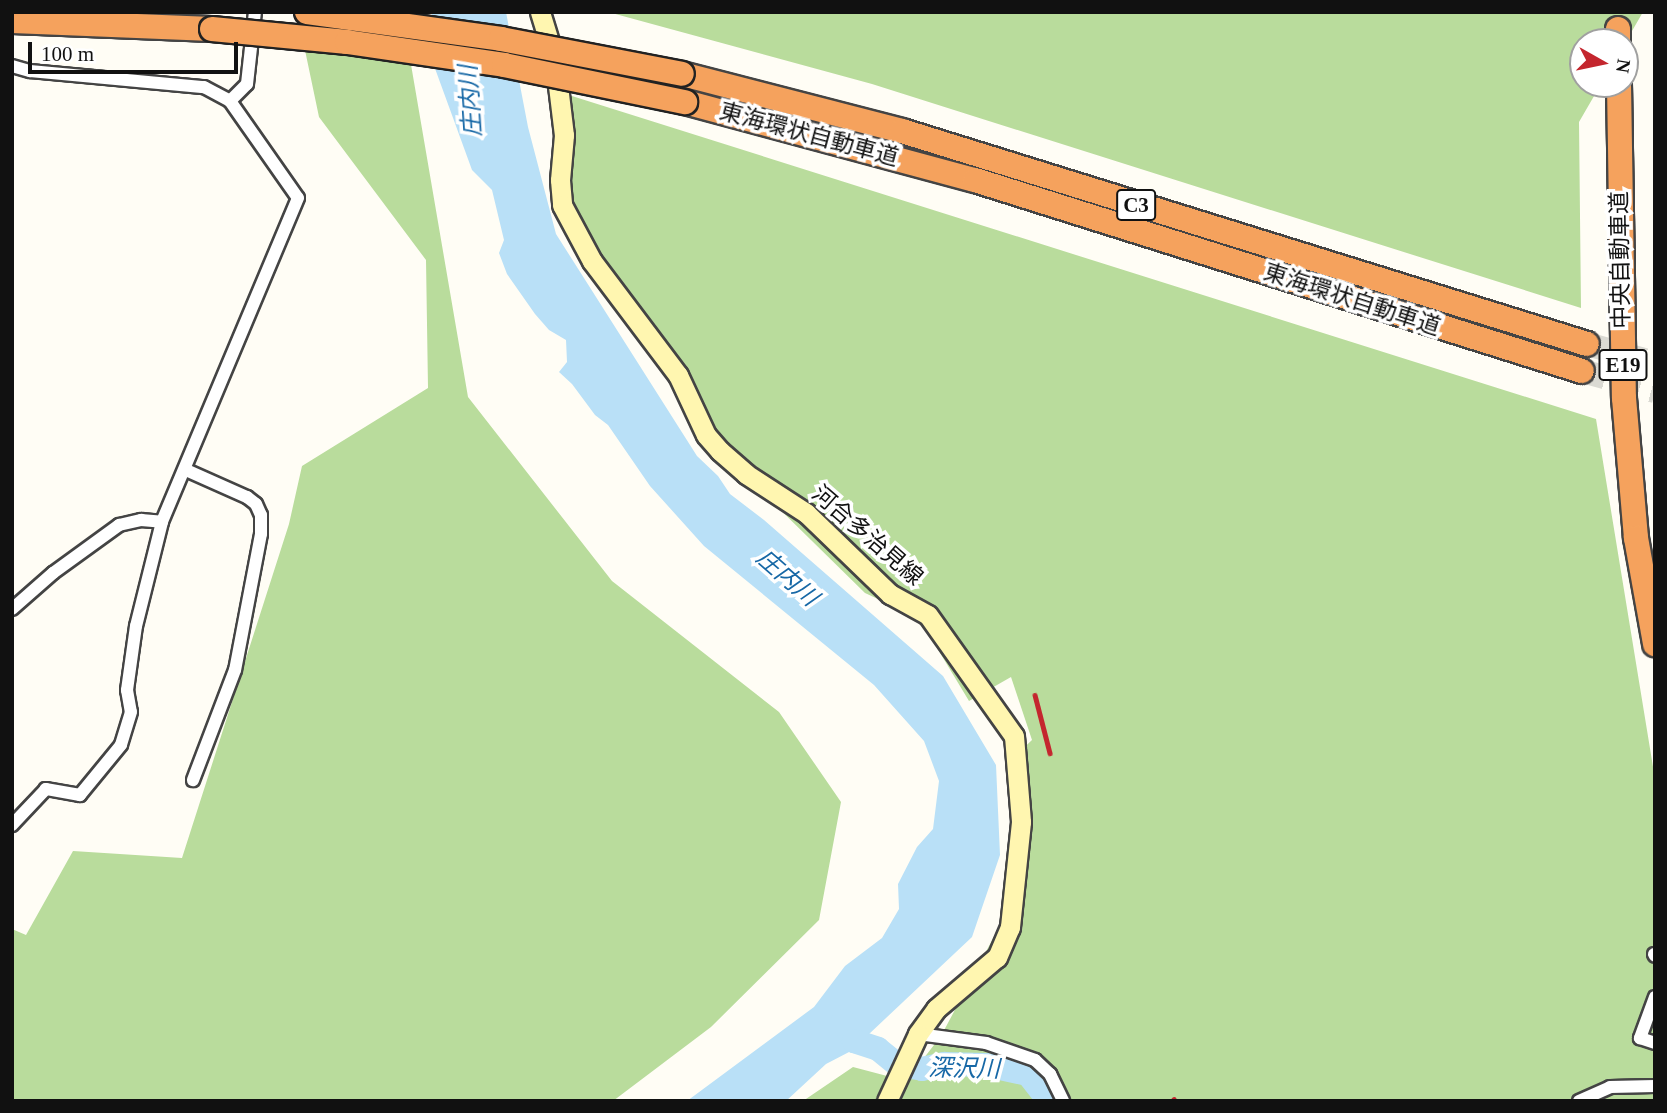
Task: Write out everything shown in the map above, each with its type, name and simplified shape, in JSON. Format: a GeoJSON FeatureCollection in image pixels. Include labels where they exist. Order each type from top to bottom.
{"type":"FeatureCollection","features":[{"type":"Feature","properties":{"kind":"highway","name":"東海環状自動車道"},"geometry":{"type":"LineString","coordinates":[[307,12],[477,35],[682,74],[902,131],[1587,344]]}},
{"type":"Feature","properties":{"kind":"highway","name":"東海環状自動車道"},"geometry":{"type":"LineString","coordinates":[[12,21],[212,29],[451,57],[685,102],[962,177],[1582,371]]}},
{"type":"Feature","properties":{"kind":"highway","name":"中央自動車道"},"geometry":{"type":"LineString","coordinates":[[1619,98],[1624,398],[1636,538],[1655,644]]}},
{"type":"Feature","properties":{"kind":"main road","name":"河合多治見線"},"geometry":{"type":"LineString","coordinates":[[540,12],[555,61],[564,135],[560,180],[562,205],[592,261],[678,375],[706,435],[720,451],[746,474],[806,513],[890,594],[928,615],[1014,736],[1021,822],[1010,927],[997,957],[936,1009],[916,1040],[887,1101]]}},
{"type":"Feature","properties":{"kind":"street"},"geometry":{"type":"LineString","coordinates":[[230,101],[247,84],[255,12]]}},
{"type":"Feature","properties":{"kind":"street"},"geometry":{"type":"LineString","coordinates":[[12,65],[30,71],[204,87],[230,101],[298,198],[162,522],[136,626],[127,690],[131,712],[121,745],[80,795],[46,789],[12,825]]}},
{"type":"Feature","properties":{"kind":"street"},"geometry":{"type":"LineString","coordinates":[[186,470],[247,497],[256,504],[261,515],[261,534],[235,670],[193,780]]}},
{"type":"Feature","properties":{"kind":"street"},"geometry":{"type":"LineString","coordinates":[[12,608],[54,573],[120,525],[141,520],[162,522]]}},
{"type":"Feature","properties":{"kind":"street"},"geometry":{"type":"LineString","coordinates":[[1655,997],[1640,1038],[1655,1043]]}},
{"type":"Feature","properties":{"kind":"street"},"geometry":{"type":"LineString","coordinates":[[916,1040],[986,1043],[1035,1060],[1050,1074],[1063,1101]]}},
{"type":"Feature","properties":{"kind":"street"},"geometry":{"type":"LineString","coordinates":[[1579,1101],[1610,1087],[1655,1086]]}},
{"type":"Feature","properties":{"kind":"green space"},"geometry":{"type":"Polygon","coordinates":[[[297,12],[402,12],[468,397],[612,581],[779,712],[841,802],[819,920],[711,1027],[613,1101],[12,1101],[12,929],[26,935],[73,851],[182,858],[289,524],[302,466],[428,388],[426,260],[319,117],[297,12]]]}},
{"type":"Feature","properties":{"kind":"green space"},"geometry":{"type":"Polygon","coordinates":[[[608,12],[1643,12],[1634,28],[1569,28],[1569,98],[1593,98],[1579,122],[1581,308],[872,84],[608,12]]]}},
{"type":"Feature","properties":{"kind":"green space"},"geometry":{"type":"Polygon","coordinates":[[[556,91],[1596,419],[1655,779],[1655,1101],[803,1101],[853,1067],[906,1081],[941,1036],[1013,901],[1009,762],[1032,740],[1011,677],[969,701],[919,618],[865,593],[703,434],[580,244],[556,91]]]}},
{"type":"Feature","properties":{"kind":"water","name":"庄内川"},"geometry":{"type":"Polygon","coordinates":[[[432,12],[506,12],[528,127],[556,234],[697,456],[718,476],[730,494],[764,520],[943,676],[996,765],[1000,855],[972,937],[851,1051],[826,1064],[786,1101],[687,1101],[814,1007],[845,966],[882,938],[899,909],[898,884],[917,847],[933,829],[939,781],[924,741],[874,685],[704,546],[650,486],[608,425],[595,415],[572,384],[559,372],[567,362],[566,340],[549,330],[507,274],[499,253],[504,240],[492,190],[472,170],[433,63],[432,12]]]}},
{"type":"Feature","properties":{"kind":"waterway","name":"深沢川"},"geometry":{"type":"LineString","coordinates":[[843,1021],[854,1041],[878,1049],[898,1065],[922,1069],[944,1064],[986,1065],[1028,1074],[1049,1101]]}},
{"type":"Feature","properties":{"kind":"tunnel"},"geometry":{"type":"LineString","coordinates":[[1587,344],[1655,363]]}},
{"type":"Feature","properties":{"kind":"tunnel"},"geometry":{"type":"LineString","coordinates":[[1582,371],[1655,391]]}},
{"type":"Feature","properties":{"kind":"railway"},"geometry":{"type":"LineString","coordinates":[[1035,695],[1050,753]]}}]}
